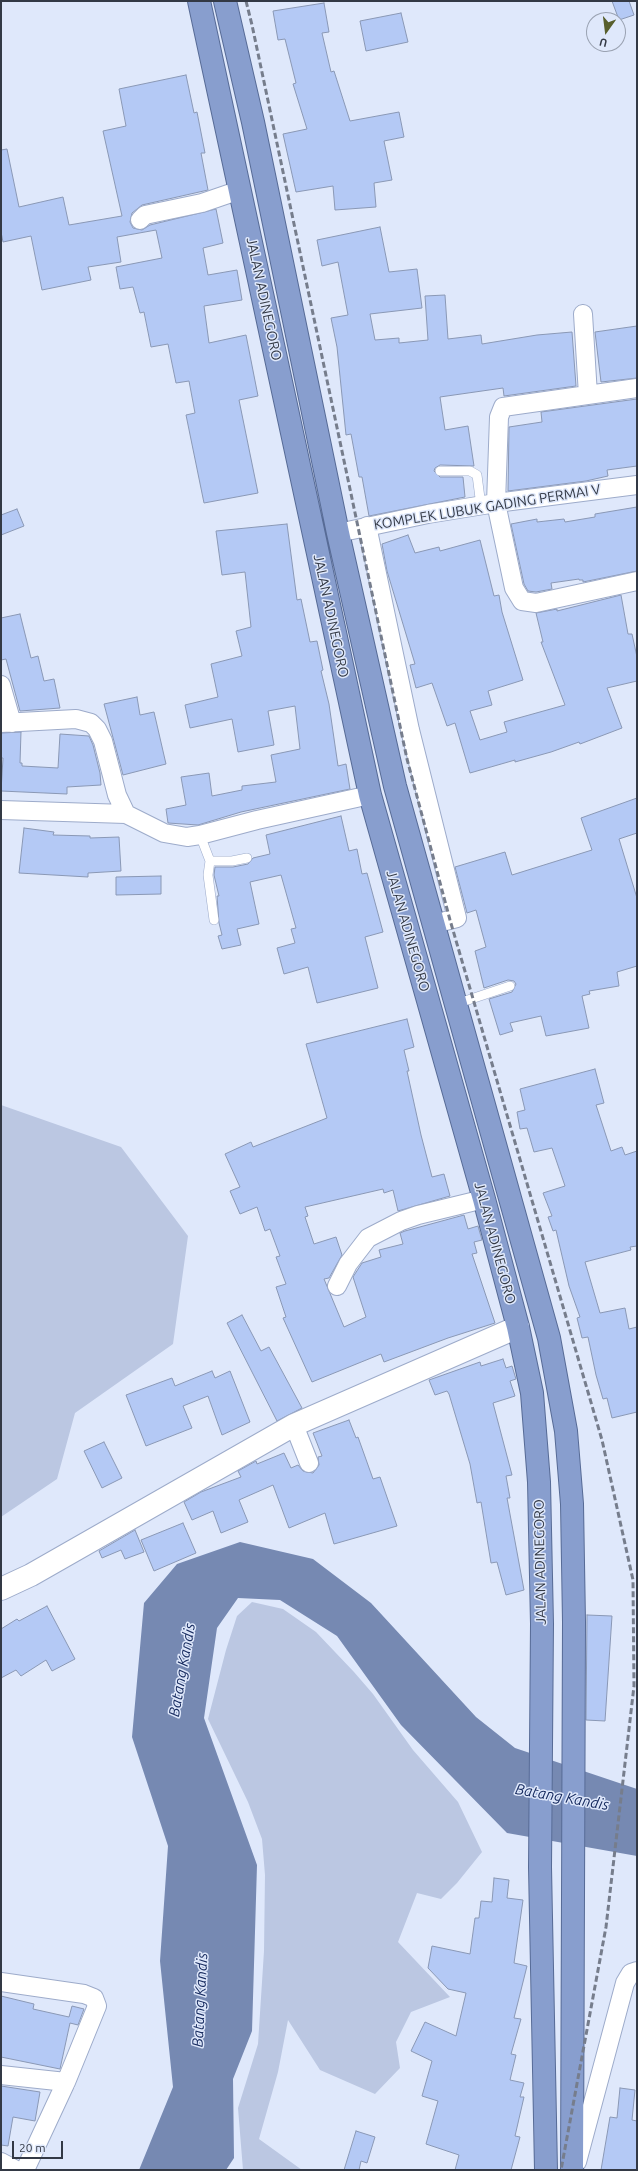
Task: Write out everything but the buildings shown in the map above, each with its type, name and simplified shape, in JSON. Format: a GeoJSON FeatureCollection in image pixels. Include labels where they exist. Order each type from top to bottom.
{"type":"FeatureCollection","features":[{"type":"Feature","properties":{"kind":"highway","name":"JALAN ADINEGORO"},"geometry":{"type":"LineString","coordinates":[[199,1],[370,796],[484,1199],[518,1327],[532,1393],[539,1482],[542,1624],[540,1867],[546,2170]]}},
{"type":"Feature","properties":{"kind":"highway","name":"JALAN ADINEGORO"},"geometry":{"type":"LineString","coordinates":[[225,1],[253,122],[338,533],[395,786],[549,1338],[566,1431],[572,1504],[574,1622],[572,1866],[573,2170]]}},
{"type":"Feature","properties":{"kind":"highway"},"geometry":{"type":"LineString","coordinates":[[214,67],[228,70],[240,63]]}},
{"type":"Feature","properties":{"kind":"highway"},"geometry":{"type":"LineString","coordinates":[[227,127],[231,121],[237,118],[253,122]]}},
{"type":"Feature","properties":{"kind":"highway"},"geometry":{"type":"LineString","coordinates":[[390,868],[416,861]]}},
{"type":"Feature","properties":{"kind":"street"},"geometry":{"type":"LineString","coordinates":[[140,220],[145,215],[202,203],[240,190]]}},
{"type":"Feature","properties":{"kind":"street"},"geometry":{"type":"LineString","coordinates":[[583,314],[588,395]]}},
{"type":"Feature","properties":{"kind":"street"},"geometry":{"type":"LineString","coordinates":[[637,388],[503,407],[499,417],[489,504],[514,588],[517,596],[522,601],[536,603],[637,581]]}},
{"type":"Feature","properties":{"kind":"street","name":"KOMPLEK LUBUK GADING PERMAI V"},"geometry":{"type":"LineString","coordinates":[[338,533],[367,526],[489,504],[637,484]]}},
{"type":"Feature","properties":{"kind":"street"},"geometry":{"type":"LineString","coordinates":[[367,526],[412,737],[457,918],[434,924]]}},
{"type":"Feature","properties":{"kind":"street"},"geometry":{"type":"LineString","coordinates":[[1,685],[6,723],[76,719],[91,723],[97,729],[103,740],[117,795],[126,814]]}},
{"type":"Feature","properties":{"kind":"street"},"geometry":{"type":"LineString","coordinates":[[1,810],[126,814],[164,833],[187,837],[257,820],[370,796]]}},
{"type":"Feature","properties":{"kind":"street"},"geometry":{"type":"LineString","coordinates":[[337,1286],[348,1264],[368,1238],[401,1221],[484,1199]]}},
{"type":"Feature","properties":{"kind":"street"},"geometry":{"type":"LineString","coordinates":[[1,1589],[38,1571],[294,1425],[518,1327]]}},
{"type":"Feature","properties":{"kind":"street"},"geometry":{"type":"LineString","coordinates":[[294,1425],[309,1463]]}},
{"type":"Feature","properties":{"kind":"street"},"geometry":{"type":"LineString","coordinates":[[573,2170],[626,1983],[635,1967]]}},
{"type":"Feature","properties":{"kind":"street"},"geometry":{"type":"LineString","coordinates":[[1,1982],[84,1994],[94,1998],[97,2006],[66,2082],[25,2170]]}},
{"type":"Feature","properties":{"kind":"street"},"geometry":{"type":"LineString","coordinates":[[1,2075],[66,2082]]}},
{"type":"Feature","properties":{"kind":"street"},"geometry":{"type":"LineString","coordinates":[[1,2162],[16,2170]]}},
{"type":"Feature","properties":{"kind":"lane"},"geometry":{"type":"LineString","coordinates":[[440,471],[470,471],[477,475],[489,504]]}},
{"type":"Feature","properties":{"kind":"lane"},"geometry":{"type":"LineString","coordinates":[[200,835],[210,861],[208,876],[214,920]]}},
{"type":"Feature","properties":{"kind":"lane"},"geometry":{"type":"LineString","coordinates":[[210,861],[232,861],[247,858]]}},
{"type":"Feature","properties":{"kind":"lane"},"geometry":{"type":"LineString","coordinates":[[456,1004],[510,986]]}},
{"type":"Feature","properties":{"kind":"shaded area"},"geometry":{"type":"Polygon","coordinates":[[[1,1105],[121,1147],[188,1236],[173,1344],[75,1413],[57,1479],[1,1517],[1,1105]]]}},
{"type":"Feature","properties":{"kind":"shaded area"},"geometry":{"type":"Polygon","coordinates":[[[252,1602],[283,1609],[316,1632],[354,1672],[373,1694],[413,1750],[458,1802],[482,1852],[457,1883],[441,1899],[417,1893],[398,1942],[450,1997],[411,2012],[396,2042],[400,2068],[375,2094],[320,2070],[288,2020],[278,2072],[259,2139],[302,2170],[243,2170],[238,2108],[258,2044],[264,1951],[265,1875],[262,1839],[248,1802],[208,1719],[226,1650],[237,1616],[252,1602]]]}},
{"type":"Feature","properties":{"kind":"water","name":"Batang Kandis"},"geometry":{"type":"Polygon","coordinates":[[[240,1542],[313,1559],[371,1603],[476,1717],[515,1748],[637,1789],[637,1856],[507,1833],[401,1725],[337,1636],[280,1600],[238,1598],[217,1628],[204,1718],[257,1865],[252,2031],[233,2079],[234,2158],[226,2170],[139,2170],[173,2087],[160,1961],[168,1846],[132,1737],[144,1603],[177,1564],[240,1542]]]}},
{"type":"Feature","properties":{"kind":"railway"},"geometry":{"type":"LineString","coordinates":[[246,1],[407,759],[450,920],[602,1440],[633,1580],[634,1686],[606,1927],[561,2170]]}}]}
